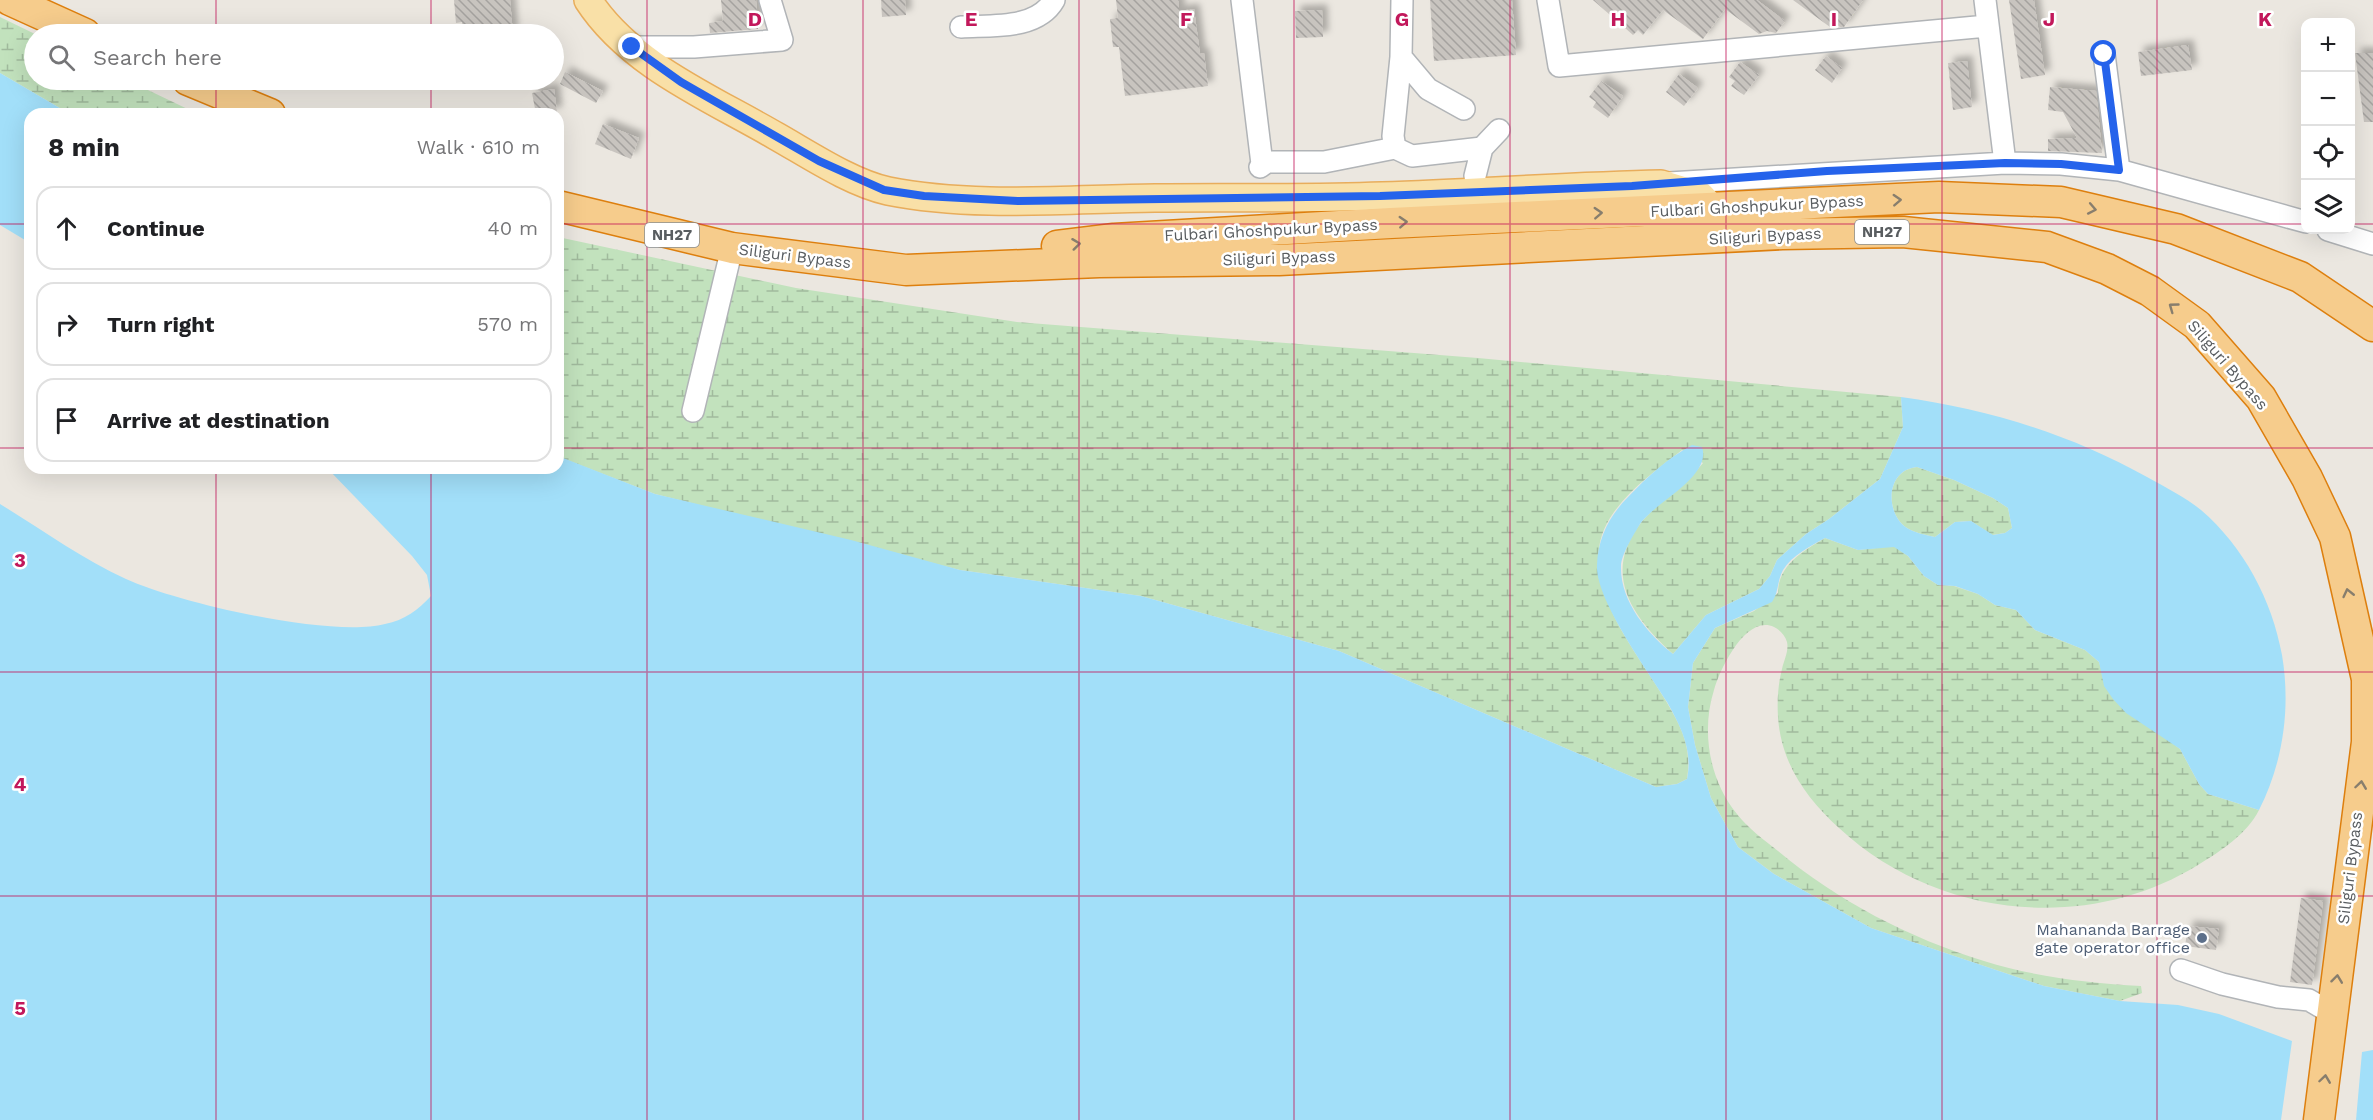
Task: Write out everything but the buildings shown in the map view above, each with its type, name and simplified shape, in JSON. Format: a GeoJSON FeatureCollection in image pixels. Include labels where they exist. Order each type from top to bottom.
{"type":"FeatureCollection","features":[{"type":"Feature","properties":{"kind":"highway"},"geometry":{"type":"LineString","coordinates":[[17,2],[64,24]]}},
{"type":"Feature","properties":{"kind":"highway"},"geometry":{"type":"LineString","coordinates":[[212,90],[256,108]]}},
{"type":"Feature","properties":{"kind":"highway","name":"Fulbari Ghoshpukur Bypass"},"geometry":{"type":"LineString","coordinates":[[787,254],[966,257],[1114,239],[1379,223],[1939,198],[2061,202],[2176,229],[2300,276],[2373,326]]}},
{"type":"Feature","properties":{"kind":"highway","name":"Siliguri Bypass"},"geometry":{"type":"LineString","coordinates":[[564,207],[732,248],[906,270],[1099,262],[1279,260],[1782,234],[1903,232],[2047,247],[2107,269],[2150,291],[2197,325],[2261,398],[2307,478],[2335,537],[2367,679],[2367,742],[2332,1025]]}},
{"type":"Feature","properties":{"kind":"highway","name":"NH27"},"geometry":{"type":"LineString","coordinates":[[2319,1120],[2332,1025]]}},
{"type":"Feature","properties":{"kind":"main road"},"geometry":{"type":"LineString","coordinates":[[588,0],[597,13],[632,47],[681,82],[819,161],[884,190],[1018,201],[1263,200],[1660,184],[1701,196],[1712,208]]}},
{"type":"Feature","properties":{"kind":"street"},"geometry":{"type":"LineString","coordinates":[[632,47],[694,47],[782,40],[770,0]]}},
{"type":"Feature","properties":{"kind":"street"},"geometry":{"type":"LineString","coordinates":[[961,27],[1030,20],[1043,14],[1054,0]]}},
{"type":"Feature","properties":{"kind":"street"},"geometry":{"type":"LineString","coordinates":[[1242,0],[1261,166],[1271,161],[1324,162],[1395,148],[1412,156],[1482,148]]}},
{"type":"Feature","properties":{"kind":"street"},"geometry":{"type":"LineString","coordinates":[[1395,148],[1393,136],[1401,57],[1402,0]]}},
{"type":"Feature","properties":{"kind":"street"},"geometry":{"type":"LineString","coordinates":[[1548,0],[1559,66],[1986,26]]}},
{"type":"Feature","properties":{"kind":"street"},"geometry":{"type":"LineString","coordinates":[[1984,0],[2005,163]]}},
{"type":"Feature","properties":{"kind":"street"},"geometry":{"type":"LineString","coordinates":[[2104,54],[2119,170]]}},
{"type":"Feature","properties":{"kind":"street"},"geometry":{"type":"LineString","coordinates":[[1401,57],[1428,89],[1464,109]]}},
{"type":"Feature","properties":{"kind":"street"},"geometry":{"type":"LineString","coordinates":[[1475,176],[1482,148],[1499,130]]}},
{"type":"Feature","properties":{"kind":"street"},"geometry":{"type":"LineString","coordinates":[[1660,184],[2005,163],[2061,164],[2119,170],[2301,221]]}},
{"type":"Feature","properties":{"kind":"street"},"geometry":{"type":"LineString","coordinates":[[2341,234],[2373,244]]}},
{"type":"Feature","properties":{"kind":"street"},"geometry":{"type":"LineString","coordinates":[[693,411],[732,248]]}},
{"type":"Feature","properties":{"kind":"street"},"geometry":{"type":"LineString","coordinates":[[2181,969],[2222,984],[2278,997],[2309,1000],[2332,1025]]}},
{"type":"Feature","properties":{"kind":"green space"},"geometry":{"type":"Polygon","coordinates":[[[0,17],[24,29],[24,87],[0,73],[0,17]]]}},
{"type":"Feature","properties":{"kind":"green space"},"geometry":{"type":"Polygon","coordinates":[[[29,90],[148,90],[185,108],[60,108],[29,90]]]}},
{"type":"Feature","properties":{"kind":"green space"},"geometry":{"type":"Polygon","coordinates":[[[564,238],[796,288],[1017,322],[1478,358],[1901,397],[1903,427],[1880,479],[1806,534],[1777,560],[1770,576],[1759,589],[1706,615],[1673,654],[1645,625],[1635,610],[1627,594],[1623,577],[1623,560],[1629,542],[1640,524],[1703,463],[1682,450],[1637,486],[1614,512],[1602,536],[1598,560],[1602,585],[1611,610],[1624,634],[1677,720],[1687,748],[1687,779],[1677,784],[1656,787],[1339,651],[1141,596],[960,570],[655,494],[564,459],[564,238]]]}},
{"type":"Feature","properties":{"kind":"green space"},"geometry":{"type":"Polygon","coordinates":[[[1917,467],[1954,480],[1993,498],[2008,508],[2012,528],[2005,533],[1992,535],[1971,521],[1955,522],[1935,537],[1907,528],[1895,513],[1892,493],[1899,476],[1906,470],[1917,467]]]}},
{"type":"Feature","properties":{"kind":"green space"},"geometry":{"type":"Polygon","coordinates":[[[1825,538],[1858,550],[1894,546],[1908,556],[1924,576],[1938,585],[1954,586],[1978,594],[1995,605],[2016,610],[2035,630],[2085,650],[2099,662],[2102,672],[2158,732],[2180,749],[2199,784],[2208,794],[2259,810],[2248,827],[2224,848],[2198,865],[2154,887],[2108,901],[2061,907],[2013,906],[1966,897],[1920,881],[1878,858],[1839,828],[1816,804],[1797,778],[1784,750],[1778,717],[1779,687],[1787,642],[1784,635],[1774,627],[1764,625],[1754,628],[1744,636],[1728,657],[1710,706],[1708,738],[1710,755],[1727,801],[1751,829],[1801,869],[1850,902],[1902,929],[1956,952],[2003,967],[2062,978],[2141,986],[2142,993],[2120,1001],[2044,986],[1871,928],[1774,874],[1738,847],[1711,798],[1695,745],[1688,707],[1693,663],[1715,628],[1754,611],[1778,593],[1782,574],[1787,567],[1800,554],[1825,538]]]}},
{"type":"Feature","properties":{"kind":"water"},"geometry":{"type":"Polygon","coordinates":[[[0,73],[24,87],[24,90],[29,90],[60,108],[24,108],[24,239],[0,225],[0,73]]]}},
{"type":"Feature","properties":{"kind":"water"},"geometry":{"type":"Polygon","coordinates":[[[1901,397],[1997,416],[2058,436],[2147,477],[2175,492],[2201,510],[2230,541],[2254,576],[2271,614],[2282,655],[2286,695],[2283,735],[2267,792],[2259,810],[2208,794],[2199,784],[2180,749],[2126,713],[2113,699],[2104,686],[2099,662],[2085,650],[2035,630],[2016,610],[1995,605],[1978,594],[1955,586],[1938,585],[1924,576],[1908,556],[1894,547],[1858,550],[1825,538],[1791,560],[1781,574],[1772,602],[1715,628],[1693,663],[1688,707],[1695,745],[1711,798],[1738,847],[1774,874],[1871,928],[2044,986],[2120,1001],[2178,1005],[2219,1014],[2292,1041],[2281,1120],[0,1120],[0,504],[94,562],[126,579],[150,588],[255,616],[329,626],[360,627],[385,624],[405,617],[431,596],[427,575],[412,556],[333,474],[564,474],[564,458],[655,494],[851,540],[960,570],[1141,596],[1339,651],[1656,787],[1677,784],[1687,779],[1687,748],[1672,711],[1624,635],[1604,596],[1599,579],[1598,555],[1606,527],[1616,511],[1643,482],[1666,462],[1692,445],[1702,447],[1703,458],[1699,469],[1691,479],[1640,524],[1623,556],[1621,566],[1625,592],[1630,604],[1645,626],[1673,654],[1706,615],[1759,589],[1770,576],[1777,560],[1806,534],[1880,479],[1903,427],[1901,397]],[[1917,467],[1906,470],[1899,476],[1894,484],[1892,503],[1900,521],[1907,528],[1921,534],[1935,537],[1955,522],[1971,521],[1993,535],[2005,533],[2012,528],[2008,508],[1993,498],[1954,480],[1917,467]]]}},
{"type":"Feature","properties":{"kind":"water"},"geometry":{"type":"Polygon","coordinates":[[[2373,1050],[2373,1120],[2356,1120],[2362,1052],[2373,1050]]]}},
{"type":"Feature","properties":{"kind":"place","name":"Mahananda Barrage gate operator office"},"geometry":{"type":"Point","coordinates":[2202,938]}},
{"type":"Feature","properties":{"kind":"route"},"geometry":{"type":"LineString","coordinates":[[632,47],[681,82],[819,161],[884,190],[924,196],[1018,201],[1154,198],[1263,200],[1485,192],[1632,186],[1827,171],[2005,163],[2061,164],[2119,170],[2104,54]]}}]}
